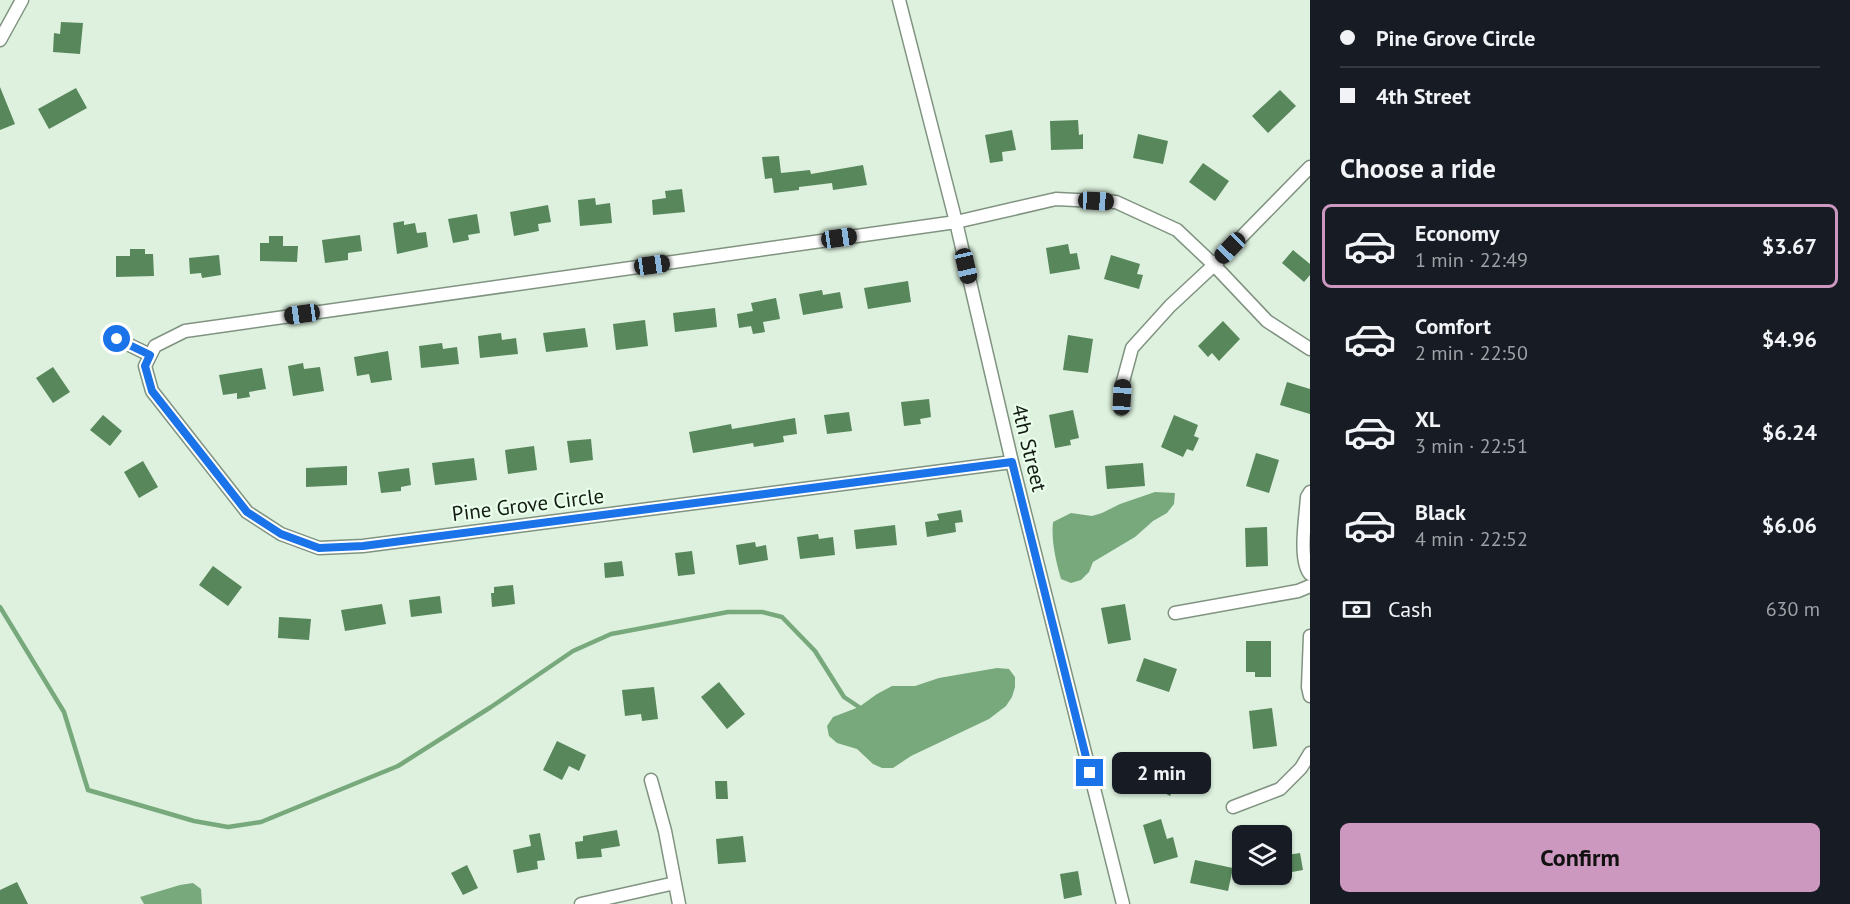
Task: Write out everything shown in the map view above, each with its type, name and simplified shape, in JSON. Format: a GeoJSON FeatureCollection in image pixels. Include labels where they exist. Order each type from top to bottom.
{"type":"FeatureCollection","features":[{"type":"Feature","properties":{"kind":"street"},"geometry":{"type":"LineString","coordinates":[[0,40],[22,0]]}},
{"type":"Feature","properties":{"kind":"street","name":"4th Street"},"geometry":{"type":"LineString","coordinates":[[899,0],[956,222],[1012,462],[1123,904]]}},
{"type":"Feature","properties":{"kind":"street"},"geometry":{"type":"LineString","coordinates":[[1121,409],[1122,385],[1132,348],[1170,306],[1214,265],[1310,166]]}},
{"type":"Feature","properties":{"kind":"street"},"geometry":{"type":"LineString","coordinates":[[117,339],[150,355],[155,346],[185,331],[956,222],[1056,199],[1116,202],[1177,230],[1267,321],[1310,349]]}},
{"type":"Feature","properties":{"kind":"street","name":"Pine Grove Circle"},"geometry":{"type":"LineString","coordinates":[[150,355],[145,366],[152,391],[247,512],[281,534],[319,548],[363,546],[1012,462]]}},
{"type":"Feature","properties":{"kind":"street"},"geometry":{"type":"LineString","coordinates":[[1310,492],[1307,497],[1304,535],[1306,568],[1310,574]]}},
{"type":"Feature","properties":{"kind":"street"},"geometry":{"type":"LineString","coordinates":[[1175,612],[1298,591],[1310,586]]}},
{"type":"Feature","properties":{"kind":"street"},"geometry":{"type":"LineString","coordinates":[[1310,636],[1310,696]]}},
{"type":"Feature","properties":{"kind":"street"},"geometry":{"type":"LineString","coordinates":[[1233,807],[1280,789],[1301,768],[1310,753]]}},
{"type":"Feature","properties":{"kind":"street"},"geometry":{"type":"LineString","coordinates":[[651,780],[665,831],[679,904]]}},
{"type":"Feature","properties":{"kind":"street"},"geometry":{"type":"LineString","coordinates":[[581,904],[675,883]]}},
{"type":"Feature","properties":{"kind":"shaded area"},"geometry":{"type":"Polygon","coordinates":[[[1155,492],[1175,493],[1174,504],[1167,513],[1153,521],[1135,537],[1093,562],[1089,572],[1081,580],[1071,583],[1061,579],[1053,544],[1053,522],[1071,513],[1092,516],[1155,492]]]}},
{"type":"Feature","properties":{"kind":"shaded area"},"geometry":{"type":"Polygon","coordinates":[[[997,668],[1009,669],[1015,677],[1012,697],[1006,706],[989,719],[911,756],[893,768],[882,768],[873,764],[857,749],[837,743],[829,736],[827,726],[833,717],[859,707],[892,686],[915,686],[939,678],[997,668]]]}},
{"type":"Feature","properties":{"kind":"shaded area"},"geometry":{"type":"Polygon","coordinates":[[[193,883],[201,889],[202,904],[144,904],[140,897],[180,885],[193,883]]]}},
{"type":"Feature","properties":{"kind":"building"},"geometry":{"type":"Polygon","coordinates":[[[61,22],[83,23],[80,54],[53,52],[54,33],[60,34],[61,22]]]}},
{"type":"Feature","properties":{"kind":"building"},"geometry":{"type":"Polygon","coordinates":[[[0,87],[15,124],[0,130],[0,87]]]}},
{"type":"Feature","properties":{"kind":"building"},"geometry":{"type":"Polygon","coordinates":[[[76,88],[87,108],[49,129],[38,109],[76,88]]]}},
{"type":"Feature","properties":{"kind":"building"},"geometry":{"type":"Polygon","coordinates":[[[1280,90],[1296,106],[1268,133],[1252,116],[1280,90]]]}},
{"type":"Feature","properties":{"kind":"building"},"geometry":{"type":"Polygon","coordinates":[[[1078,120],[1079,135],[1083,134],[1083,149],[1051,150],[1050,121],[1078,120]]]}},
{"type":"Feature","properties":{"kind":"building"},"geometry":{"type":"Polygon","coordinates":[[[1012,130],[1016,150],[1002,152],[1003,161],[990,163],[985,135],[1012,130]]]}},
{"type":"Feature","properties":{"kind":"building"},"geometry":{"type":"Polygon","coordinates":[[[1138,134],[1168,141],[1163,164],[1133,158],[1138,134]]]}},
{"type":"Feature","properties":{"kind":"building"},"geometry":{"type":"Polygon","coordinates":[[[779,156],[781,173],[810,170],[811,174],[863,165],[867,185],[833,190],[832,183],[774,193],[772,178],[765,179],[762,157],[779,156]]]}},
{"type":"Feature","properties":{"kind":"building"},"geometry":{"type":"Polygon","coordinates":[[[1203,163],[1229,181],[1215,201],[1189,182],[1203,163]]]}},
{"type":"Feature","properties":{"kind":"building"},"geometry":{"type":"Polygon","coordinates":[[[682,189],[685,212],[653,215],[652,200],[666,198],[665,191],[682,189]]]}},
{"type":"Feature","properties":{"kind":"building"},"geometry":{"type":"Polygon","coordinates":[[[595,198],[596,205],[610,203],[612,223],[580,226],[578,200],[595,198]]]}},
{"type":"Feature","properties":{"kind":"building"},"geometry":{"type":"Polygon","coordinates":[[[548,205],[551,222],[538,224],[539,231],[514,236],[510,212],[548,205]]]}},
{"type":"Feature","properties":{"kind":"building"},"geometry":{"type":"Polygon","coordinates":[[[477,214],[480,233],[468,235],[469,240],[453,243],[448,219],[477,214]]]}},
{"type":"Feature","properties":{"kind":"building"},"geometry":{"type":"Polygon","coordinates":[[[404,221],[404,225],[415,223],[417,233],[426,232],[428,247],[397,254],[393,223],[404,221]]]}},
{"type":"Feature","properties":{"kind":"building"},"geometry":{"type":"Polygon","coordinates":[[[360,235],[362,251],[348,253],[348,260],[325,263],[322,240],[360,235]]]}},
{"type":"Feature","properties":{"kind":"building"},"geometry":{"type":"Polygon","coordinates":[[[269,236],[283,236],[283,246],[298,246],[297,262],[260,261],[260,243],[269,243],[269,236]]]}},
{"type":"Feature","properties":{"kind":"building"},"geometry":{"type":"Polygon","coordinates":[[[1068,244],[1070,254],[1077,253],[1080,269],[1050,274],[1046,248],[1068,244]]]}},
{"type":"Feature","properties":{"kind":"building"},"geometry":{"type":"Polygon","coordinates":[[[130,249],[145,249],[145,254],[153,254],[154,276],[116,277],[116,256],[130,256],[130,249]]]}},
{"type":"Feature","properties":{"kind":"building"},"geometry":{"type":"Polygon","coordinates":[[[1293,250],[1310,264],[1310,275],[1304,282],[1282,263],[1293,250]]]}},
{"type":"Feature","properties":{"kind":"building"},"geometry":{"type":"Polygon","coordinates":[[[219,255],[221,275],[202,278],[201,273],[190,274],[189,258],[219,255]]]}},
{"type":"Feature","properties":{"kind":"building"},"geometry":{"type":"Polygon","coordinates":[[[1111,255],[1140,264],[1137,274],[1143,275],[1139,289],[1104,279],[1111,255]]]}},
{"type":"Feature","properties":{"kind":"building"},"geometry":{"type":"Polygon","coordinates":[[[908,281],[911,302],[868,309],[864,288],[908,281]]]}},
{"type":"Feature","properties":{"kind":"building"},"geometry":{"type":"Polygon","coordinates":[[[822,290],[823,295],[840,292],[843,308],[803,315],[799,294],[822,290]]]}},
{"type":"Feature","properties":{"kind":"building"},"geometry":{"type":"Polygon","coordinates":[[[776,298],[780,319],[763,322],[765,332],[753,334],[751,326],[739,328],[737,314],[753,311],[751,303],[776,298]]]}},
{"type":"Feature","properties":{"kind":"building"},"geometry":{"type":"Polygon","coordinates":[[[715,308],[717,327],[675,332],[673,313],[715,308]]]}},
{"type":"Feature","properties":{"kind":"building"},"geometry":{"type":"Polygon","coordinates":[[[645,320],[648,346],[616,350],[613,324],[645,320]]]}},
{"type":"Feature","properties":{"kind":"building"},"geometry":{"type":"Polygon","coordinates":[[[1223,321],[1240,339],[1219,361],[1212,353],[1208,357],[1198,346],[1223,321]]]}},
{"type":"Feature","properties":{"kind":"building"},"geometry":{"type":"Polygon","coordinates":[[[585,328],[588,347],[546,352],[543,333],[585,328]]]}},
{"type":"Feature","properties":{"kind":"building"},"geometry":{"type":"Polygon","coordinates":[[[501,333],[502,340],[516,338],[518,354],[480,358],[478,336],[501,333]]]}},
{"type":"Feature","properties":{"kind":"building"},"geometry":{"type":"Polygon","coordinates":[[[1068,335],[1093,339],[1088,373],[1063,370],[1068,335]]]}},
{"type":"Feature","properties":{"kind":"building"},"geometry":{"type":"Polygon","coordinates":[[[442,343],[443,349],[457,347],[459,364],[421,368],[419,346],[442,343]]]}},
{"type":"Feature","properties":{"kind":"building"},"geometry":{"type":"Polygon","coordinates":[[[388,351],[392,380],[371,383],[369,374],[357,376],[354,357],[388,351]]]}},
{"type":"Feature","properties":{"kind":"building"},"geometry":{"type":"Polygon","coordinates":[[[303,363],[304,369],[320,367],[324,391],[293,396],[288,366],[303,363]]]}},
{"type":"Feature","properties":{"kind":"building"},"geometry":{"type":"Polygon","coordinates":[[[53,367],[70,392],[53,403],[36,378],[53,367]]]}},
{"type":"Feature","properties":{"kind":"building"},"geometry":{"type":"Polygon","coordinates":[[[262,368],[266,389],[249,392],[250,397],[237,399],[237,393],[223,395],[219,375],[262,368]]]}},
{"type":"Feature","properties":{"kind":"building"},"geometry":{"type":"Polygon","coordinates":[[[1287,382],[1310,389],[1310,414],[1280,405],[1287,382]]]}},
{"type":"Feature","properties":{"kind":"building"},"geometry":{"type":"Polygon","coordinates":[[[929,399],[931,417],[920,419],[921,424],[904,426],[901,402],[929,399]]]}},
{"type":"Feature","properties":{"kind":"building"},"geometry":{"type":"Polygon","coordinates":[[[1073,410],[1079,438],[1070,440],[1071,445],[1055,448],[1049,415],[1073,410]]]}},
{"type":"Feature","properties":{"kind":"building"},"geometry":{"type":"Polygon","coordinates":[[[849,412],[852,431],[827,434],[824,415],[849,412]]]}},
{"type":"Feature","properties":{"kind":"building"},"geometry":{"type":"Polygon","coordinates":[[[103,415],[122,431],[110,446],[90,430],[103,415]]]}},
{"type":"Feature","properties":{"kind":"building"},"geometry":{"type":"Polygon","coordinates":[[[1174,415],[1198,425],[1194,436],[1199,438],[1193,451],[1187,449],[1183,457],[1161,447],[1174,415]]]}},
{"type":"Feature","properties":{"kind":"building"},"geometry":{"type":"Polygon","coordinates":[[[795,418],[797,434],[783,436],[784,442],[754,447],[753,443],[693,453],[689,432],[731,424],[732,429],[795,418]]]}},
{"type":"Feature","properties":{"kind":"building"},"geometry":{"type":"Polygon","coordinates":[[[591,439],[593,460],[570,463],[567,441],[591,439]]]}},
{"type":"Feature","properties":{"kind":"building"},"geometry":{"type":"Polygon","coordinates":[[[534,446],[537,470],[508,474],[505,450],[534,446]]]}},
{"type":"Feature","properties":{"kind":"building"},"geometry":{"type":"Polygon","coordinates":[[[1256,453],[1279,460],[1269,493],[1246,486],[1256,453]]]}},
{"type":"Feature","properties":{"kind":"building"},"geometry":{"type":"Polygon","coordinates":[[[474,458],[477,480],[435,485],[432,463],[474,458]]]}},
{"type":"Feature","properties":{"kind":"building"},"geometry":{"type":"Polygon","coordinates":[[[143,461],[158,487],[139,498],[124,472],[143,461]]]}},
{"type":"Feature","properties":{"kind":"building"},"geometry":{"type":"Polygon","coordinates":[[[1143,463],[1145,486],[1107,489],[1105,466],[1143,463]]]}},
{"type":"Feature","properties":{"kind":"building"},"geometry":{"type":"Polygon","coordinates":[[[347,466],[347,485],[306,487],[306,468],[347,466]]]}},
{"type":"Feature","properties":{"kind":"building"},"geometry":{"type":"Polygon","coordinates":[[[409,468],[411,485],[401,487],[401,491],[381,493],[378,472],[409,468]]]}},
{"type":"Feature","properties":{"kind":"building"},"geometry":{"type":"Polygon","coordinates":[[[961,510],[963,522],[955,523],[956,532],[927,537],[925,522],[939,520],[937,514],[961,510]]]}},
{"type":"Feature","properties":{"kind":"building"},"geometry":{"type":"Polygon","coordinates":[[[895,525],[897,545],[856,549],[854,530],[895,525]]]}},
{"type":"Feature","properties":{"kind":"building"},"geometry":{"type":"Polygon","coordinates":[[[1267,527],[1268,566],[1246,567],[1245,528],[1267,527]]]}},
{"type":"Feature","properties":{"kind":"building"},"geometry":{"type":"Polygon","coordinates":[[[818,534],[819,539],[833,537],[835,555],[800,559],[797,537],[818,534]]]}},
{"type":"Feature","properties":{"kind":"building"},"geometry":{"type":"Polygon","coordinates":[[[755,542],[756,547],[766,545],[768,560],[739,565],[736,545],[755,542]]]}},
{"type":"Feature","properties":{"kind":"building"},"geometry":{"type":"Polygon","coordinates":[[[692,551],[695,574],[678,576],[675,553],[692,551]]]}},
{"type":"Feature","properties":{"kind":"building"},"geometry":{"type":"Polygon","coordinates":[[[622,561],[624,576],[605,578],[604,563],[622,561]]]}},
{"type":"Feature","properties":{"kind":"building"},"geometry":{"type":"Polygon","coordinates":[[[213,566],[242,587],[228,606],[199,585],[213,566]]]}},
{"type":"Feature","properties":{"kind":"building"},"geometry":{"type":"Polygon","coordinates":[[[513,585],[515,604],[492,607],[491,593],[494,593],[494,587],[513,585]]]}},
{"type":"Feature","properties":{"kind":"building"},"geometry":{"type":"Polygon","coordinates":[[[440,596],[442,613],[411,617],[409,600],[440,596]]]}},
{"type":"Feature","properties":{"kind":"building"},"geometry":{"type":"Polygon","coordinates":[[[382,604],[386,624],[345,631],[341,610],[382,604]]]}},
{"type":"Feature","properties":{"kind":"building"},"geometry":{"type":"Polygon","coordinates":[[[1125,604],[1131,640],[1108,644],[1101,608],[1125,604]]]}},
{"type":"Feature","properties":{"kind":"building"},"geometry":{"type":"Polygon","coordinates":[[[279,617],[311,619],[309,640],[278,638],[279,617]]]}},
{"type":"Feature","properties":{"kind":"building"},"geometry":{"type":"Polygon","coordinates":[[[1246,641],[1271,641],[1271,677],[1255,677],[1255,672],[1246,672],[1246,641]]]}},
{"type":"Feature","properties":{"kind":"building"},"geometry":{"type":"Polygon","coordinates":[[[1144,658],[1177,669],[1169,692],[1136,681],[1144,658]]]}},
{"type":"Feature","properties":{"kind":"building"},"geometry":{"type":"Polygon","coordinates":[[[719,682],[745,714],[727,729],[701,697],[719,682]]]}},
{"type":"Feature","properties":{"kind":"building"},"geometry":{"type":"Polygon","coordinates":[[[654,687],[658,719],[642,721],[641,714],[625,716],[622,690],[654,687]]]}},
{"type":"Feature","properties":{"kind":"building"},"geometry":{"type":"Polygon","coordinates":[[[1272,708],[1277,746],[1253,749],[1249,711],[1272,708]]]}},
{"type":"Feature","properties":{"kind":"building"},"geometry":{"type":"Polygon","coordinates":[[[557,741],[586,755],[579,771],[569,766],[562,780],[543,770],[557,741]]]}},
{"type":"Feature","properties":{"kind":"building"},"geometry":{"type":"Polygon","coordinates":[[[1168,755],[1186,764],[1170,796],[1152,786],[1168,755]]]}},
{"type":"Feature","properties":{"kind":"building"},"geometry":{"type":"Polygon","coordinates":[[[715,781],[727,781],[728,799],[716,799],[715,781]]]}},
{"type":"Feature","properties":{"kind":"building"},"geometry":{"type":"Polygon","coordinates":[[[1161,819],[1167,839],[1173,837],[1178,857],[1154,864],[1143,825],[1161,819]]]}},
{"type":"Feature","properties":{"kind":"building"},"geometry":{"type":"Polygon","coordinates":[[[617,830],[620,846],[601,849],[602,857],[577,859],[575,842],[583,841],[583,836],[617,830]]]}},
{"type":"Feature","properties":{"kind":"building"},"geometry":{"type":"Polygon","coordinates":[[[540,833],[545,860],[537,861],[538,869],[517,873],[513,850],[531,846],[529,835],[540,833]]]}},
{"type":"Feature","properties":{"kind":"building"},"geometry":{"type":"Polygon","coordinates":[[[743,836],[746,862],[718,864],[716,839],[743,836]]]}},
{"type":"Feature","properties":{"kind":"building"},"geometry":{"type":"Polygon","coordinates":[[[1300,853],[1303,870],[1292,872],[1292,854],[1300,853]]]}},
{"type":"Feature","properties":{"kind":"building"},"geometry":{"type":"Polygon","coordinates":[[[1195,860],[1232,868],[1228,891],[1190,883],[1195,860]]]}},
{"type":"Feature","properties":{"kind":"building"},"geometry":{"type":"Polygon","coordinates":[[[467,865],[478,888],[463,895],[451,873],[467,865]]]}},
{"type":"Feature","properties":{"kind":"building"},"geometry":{"type":"Polygon","coordinates":[[[1078,871],[1082,895],[1064,899],[1060,874],[1078,871]]]}},
{"type":"Feature","properties":{"kind":"building"},"geometry":{"type":"Polygon","coordinates":[[[17,882],[28,904],[0,904],[0,890],[17,882]]]}},
{"type":"Feature","properties":{"kind":"waterway"},"geometry":{"type":"LineString","coordinates":[[0,607],[64,712],[88,790],[194,821],[228,827],[261,822],[398,766],[573,651],[611,634],[728,612],[762,612],[782,617],[815,651],[844,697],[859,707]]}},
{"type":"Feature","properties":{"kind":"route"},"geometry":{"type":"LineString","coordinates":[[117,339],[150,355],[145,366],[152,391],[247,512],[281,534],[319,548],[363,546],[1012,462],[1090,773]]}}]}
